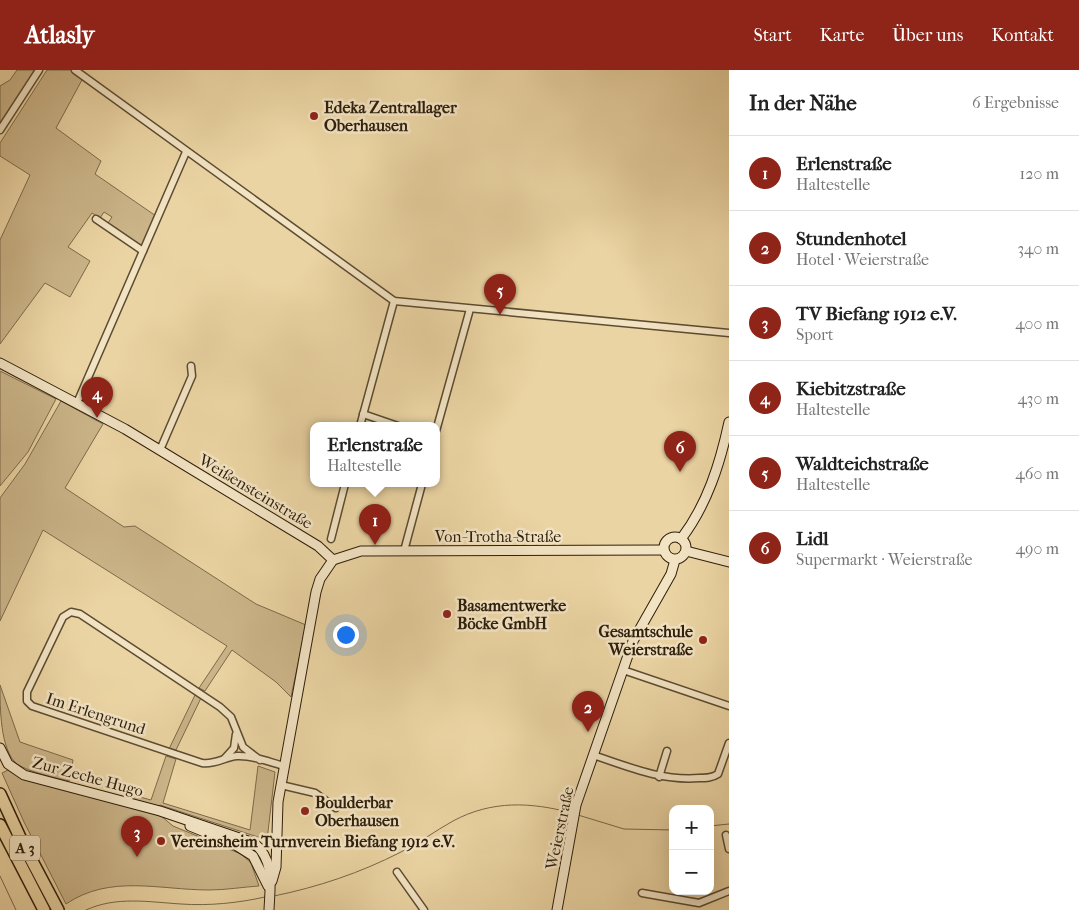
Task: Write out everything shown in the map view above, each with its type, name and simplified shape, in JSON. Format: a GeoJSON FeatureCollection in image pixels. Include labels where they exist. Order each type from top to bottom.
{"type":"FeatureCollection","features":[{"type":"Feature","properties":{"kind":"highway","name":"A 3"},"geometry":{"type":"LineString","coordinates":[[0,794],[23,844],[58,910]]}},
{"type":"Feature","properties":{"kind":"highway","name":"A 3"},"geometry":{"type":"LineString","coordinates":[[0,825],[44,910]]}},
{"type":"Feature","properties":{"kind":"street"},"geometry":{"type":"LineString","coordinates":[[0,130],[39,70]]}},
{"type":"Feature","properties":{"kind":"street"},"geometry":{"type":"LineString","coordinates":[[75,70],[394,301],[729,334]]}},
{"type":"Feature","properties":{"kind":"street"},"geometry":{"type":"LineString","coordinates":[[77,403],[186,152]]}},
{"type":"Feature","properties":{"kind":"street"},"geometry":{"type":"LineString","coordinates":[[96,219],[143,251]]}},
{"type":"Feature","properties":{"kind":"street"},"geometry":{"type":"LineString","coordinates":[[361,422],[394,301]]}},
{"type":"Feature","properties":{"kind":"street"},"geometry":{"type":"LineString","coordinates":[[439,422],[470,309]]}},
{"type":"Feature","properties":{"kind":"street","name":"Weißensteinstraße"},"geometry":{"type":"LineString","coordinates":[[0,363],[77,403],[160,450],[318,546],[333,560]]}},
{"type":"Feature","properties":{"kind":"street"},"geometry":{"type":"LineString","coordinates":[[160,450],[192,376],[191,366]]}},
{"type":"Feature","properties":{"kind":"street"},"geometry":{"type":"LineString","coordinates":[[363,414],[386,422]]}},
{"type":"Feature","properties":{"kind":"street"},"geometry":{"type":"LineString","coordinates":[[681,539],[696,517],[709,490],[729,422]]}},
{"type":"Feature","properties":{"kind":"street"},"geometry":{"type":"LineString","coordinates":[[331,539],[343,487]]}},
{"type":"Feature","properties":{"kind":"street"},"geometry":{"type":"LineString","coordinates":[[404,551],[421,487]]}},
{"type":"Feature","properties":{"kind":"street"},"geometry":{"type":"LineString","coordinates":[[669,539],[681,539],[686,544],[686,551],[683,557],[674,560],[668,558],[664,550],[669,539]]}},
{"type":"Feature","properties":{"kind":"street","name":"Von-Trotha-Straße"},"geometry":{"type":"LineString","coordinates":[[333,560],[357,551],[664,550]]}},
{"type":"Feature","properties":{"kind":"street"},"geometry":{"type":"LineString","coordinates":[[686,551],[729,562]]}},
{"type":"Feature","properties":{"kind":"street"},"geometry":{"type":"LineString","coordinates":[[269,888],[276,867],[276,840],[284,766],[316,592],[320,579],[333,560]]}},
{"type":"Feature","properties":{"kind":"street","name":"Weierstraße"},"geometry":{"type":"LineString","coordinates":[[557,910],[576,805],[633,641],[671,574],[674,560]]}},
{"type":"Feature","properties":{"kind":"street","name":"Im Erlengrund"},"geometry":{"type":"LineString","coordinates":[[260,760],[243,747],[232,720],[226,712],[76,613],[69,613],[63,617],[27,692],[28,701],[34,708],[202,763],[212,763],[242,756],[284,766]]}},
{"type":"Feature","properties":{"kind":"street"},"geometry":{"type":"LineString","coordinates":[[623,670],[729,706]]}},
{"type":"Feature","properties":{"kind":"street"},"geometry":{"type":"LineString","coordinates":[[224,759],[234,748],[236,732]]}},
{"type":"Feature","properties":{"kind":"street"},"geometry":{"type":"LineString","coordinates":[[593,755],[659,777],[678,780],[710,778],[718,774],[729,743]]}},
{"type":"Feature","properties":{"kind":"street","name":"Zur Zeche Hugo"},"geometry":{"type":"LineString","coordinates":[[0,748],[8,764],[24,775],[151,809],[248,840],[259,847],[261,857]]}},
{"type":"Feature","properties":{"kind":"street"},"geometry":{"type":"LineString","coordinates":[[659,777],[667,751]]}},
{"type":"Feature","properties":{"kind":"street"},"geometry":{"type":"LineString","coordinates":[[281,785],[315,792],[336,808]]}},
{"type":"Feature","properties":{"kind":"street"},"geometry":{"type":"LineString","coordinates":[[726,835],[729,848]]}},
{"type":"Feature","properties":{"kind":"street"},"geometry":{"type":"LineString","coordinates":[[269,907],[269,888],[261,857],[276,840]]}},
{"type":"Feature","properties":{"kind":"street"},"geometry":{"type":"LineString","coordinates":[[397,872],[424,910]]}},
{"type":"Feature","properties":{"kind":"street"},"geometry":{"type":"LineString","coordinates":[[642,893],[699,903],[729,891]]}},
{"type":"Feature","properties":{"kind":"shaded area"},"geometry":{"type":"Polygon","coordinates":[[[17,70],[36,70],[0,125],[0,86],[10,80],[17,70]]]}},
{"type":"Feature","properties":{"kind":"shaded area"},"geometry":{"type":"Polygon","coordinates":[[[47,70],[71,70],[83,78],[56,128],[101,161],[95,174],[156,216],[144,245],[141,247],[108,223],[112,217],[104,212],[100,218],[92,213],[68,247],[90,261],[70,297],[45,283],[0,344],[0,240],[30,175],[0,156],[0,143],[47,70]]]}},
{"type":"Feature","properties":{"kind":"shaded area"},"geometry":{"type":"Polygon","coordinates":[[[0,371],[56,399],[28,452],[0,486],[0,371]]]}},
{"type":"Feature","properties":{"kind":"shaded area"},"geometry":{"type":"Polygon","coordinates":[[[61,401],[103,424],[65,488],[124,527],[135,526],[256,604],[306,625],[291,697],[276,682],[232,650],[205,691],[199,688],[227,646],[43,530],[0,621],[0,498],[25,464],[61,401]]]}},
{"type":"Feature","properties":{"kind":"shaded area"},"geometry":{"type":"Polygon","coordinates":[[[0,685],[20,742],[73,760],[69,781],[29,770],[17,764],[11,757],[2,728],[0,685]]]}},
{"type":"Feature","properties":{"kind":"shaded area"},"geometry":{"type":"Polygon","coordinates":[[[195,695],[201,698],[176,750],[169,749],[195,695]]]}},
{"type":"Feature","properties":{"kind":"shaded area"},"geometry":{"type":"Polygon","coordinates":[[[166,756],[176,759],[163,803],[250,830],[258,766],[275,772],[267,840],[160,805],[157,807],[128,798],[129,794],[151,800],[166,756]]]}},
{"type":"Feature","properties":{"kind":"shaded area"},"geometry":{"type":"Polygon","coordinates":[[[8,770],[23,779],[91,795],[161,816],[173,826],[241,854],[251,863],[259,886],[209,890],[118,886],[100,889],[66,904],[24,822],[2,773],[8,770]]]}},
{"type":"Feature","properties":{"kind":"waterway"},"geometry":{"type":"LineString","coordinates":[[274,896],[323,884],[386,860],[453,821],[482,809],[497,806],[527,805],[572,813]]}},
{"type":"Feature","properties":{"kind":"waterway"},"geometry":{"type":"LineString","coordinates":[[578,815],[624,829],[669,830]]}},
{"type":"Feature","properties":{"kind":"waterway"},"geometry":{"type":"LineString","coordinates":[[714,826],[729,824]]}},
{"type":"Feature","properties":{"kind":"waterway"},"geometry":{"type":"LineString","coordinates":[[0,876],[16,910]]}},
{"type":"Feature","properties":{"kind":"waterway"},"geometry":{"type":"LineString","coordinates":[[86,910],[121,901],[202,905],[265,897]]}},
{"type":"Feature","properties":{"kind":"place","name":"Edeka Zentrallager Oberhausen"},"geometry":{"type":"Point","coordinates":[314,116]}},
{"type":"Feature","properties":{"kind":"place","name":"Waldteichstraße"},"geometry":{"type":"Point","coordinates":[500,315]}},
{"type":"Feature","properties":{"kind":"place","name":"Kiebitzstraße"},"geometry":{"type":"Point","coordinates":[97,418]}},
{"type":"Feature","properties":{"kind":"place","name":"Lidl"},"geometry":{"type":"Point","coordinates":[680,472]}},
{"type":"Feature","properties":{"kind":"place","name":"Erlenstraße"},"geometry":{"type":"Point","coordinates":[375,545]}},
{"type":"Feature","properties":{"kind":"place","name":"Basamentwerke Böcke GmbH"},"geometry":{"type":"Point","coordinates":[447,614]}},
{"type":"Feature","properties":{"kind":"place","name":"Gesamtschule Weierstraße"},"geometry":{"type":"Point","coordinates":[703,640]}},
{"type":"Feature","properties":{"kind":"place","name":"Stundenhotel"},"geometry":{"type":"Point","coordinates":[588,732]}},
{"type":"Feature","properties":{"kind":"place","name":"Boulderbar Oberhausen"},"geometry":{"type":"Point","coordinates":[305,811]}},
{"type":"Feature","properties":{"kind":"place","name":"Vereinsheim Turnverein Biefang 1912 e.V."},"geometry":{"type":"Point","coordinates":[161,841]}},
{"type":"Feature","properties":{"kind":"place","name":"TV Biefang 1912 e.V."},"geometry":{"type":"Point","coordinates":[137,857]}}]}
